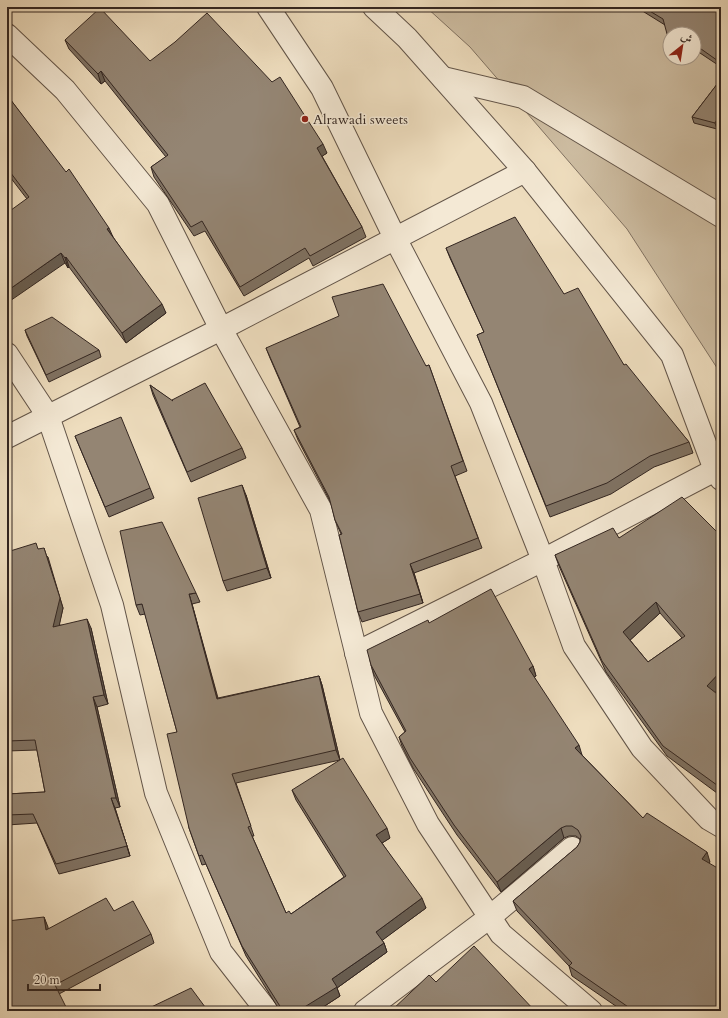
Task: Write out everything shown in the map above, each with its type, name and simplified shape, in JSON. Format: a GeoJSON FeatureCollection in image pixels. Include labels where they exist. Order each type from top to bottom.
{"type":"FeatureCollection","features":[{"type":"Feature","properties":{"kind":"street"},"geometry":{"type":"LineString","coordinates":[[268,7],[322,88],[395,238],[481,403],[543,560],[574,646],[642,748],[709,820],[721,826]]}},
{"type":"Feature","properties":{"kind":"street"},"geometry":{"type":"LineString","coordinates":[[356,653],[718,475],[672,355],[524,171],[407,38],[374,7]]}},
{"type":"Feature","properties":{"kind":"street"},"geometry":{"type":"LineString","coordinates":[[7,35],[65,90],[158,204],[221,329],[321,510],[371,713],[428,824],[501,934],[591,1011]]}},
{"type":"Feature","properties":{"kind":"street"},"geometry":{"type":"LineString","coordinates":[[443,78],[523,97],[721,216]]}},
{"type":"Feature","properties":{"kind":"street"},"geometry":{"type":"LineString","coordinates":[[7,437],[221,329],[524,171]]}},
{"type":"Feature","properties":{"kind":"street"},"geometry":{"type":"LineString","coordinates":[[7,354],[48,416],[112,605],[156,793],[222,952],[267,1011]]}},
{"type":"Feature","properties":{"kind":"street"},"geometry":{"type":"LineString","coordinates":[[365,1011],[490,917],[572,848]]}},
{"type":"Feature","properties":{"kind":"shaded area"},"geometry":{"type":"Polygon","coordinates":[[[426,7],[721,7],[721,374],[627,229],[470,47],[426,7]]]}},
{"type":"Feature","properties":{"kind":"building"},"geometry":{"type":"Polygon","coordinates":[[[643,7],[718,7],[721,10],[721,63],[702,50],[702,26],[665,26],[663,19],[643,7]]]}},
{"type":"Feature","properties":{"kind":"building"},"geometry":{"type":"Polygon","coordinates":[[[100,8],[150,61],[175,42],[207,13],[272,82],[280,77],[323,144],[317,148],[362,227],[310,256],[305,248],[240,287],[202,221],[191,227],[151,167],[168,155],[101,71],[98,74],[65,40],[100,8]]]}},
{"type":"Feature","properties":{"kind":"building"},"geometry":{"type":"Polygon","coordinates":[[[721,79],[721,112],[715,123],[692,117],[721,79]]]}},
{"type":"Feature","properties":{"kind":"building"},"geometry":{"type":"Polygon","coordinates":[[[7,95],[66,172],[69,169],[109,228],[107,229],[162,304],[122,333],[66,257],[65,258],[61,253],[7,291],[7,213],[29,197],[7,168],[7,95]]]}},
{"type":"Feature","properties":{"kind":"building"},"geometry":{"type":"Polygon","coordinates":[[[515,217],[564,294],[578,288],[624,365],[626,364],[689,442],[650,456],[607,483],[546,506],[477,335],[484,332],[446,248],[515,217]]]}},
{"type":"Feature","properties":{"kind":"building"},"geometry":{"type":"Polygon","coordinates":[[[383,284],[426,366],[429,365],[463,461],[451,466],[478,538],[410,564],[420,594],[358,612],[339,535],[342,534],[335,520],[329,497],[294,430],[301,427],[266,348],[339,316],[332,297],[383,284]]]}},
{"type":"Feature","properties":{"kind":"building"},"geometry":{"type":"Polygon","coordinates":[[[52,317],[99,350],[46,375],[25,330],[52,317]]]}},
{"type":"Feature","properties":{"kind":"building"},"geometry":{"type":"Polygon","coordinates":[[[205,383],[242,448],[187,472],[150,385],[173,401],[172,400],[205,383]]]}},
{"type":"Feature","properties":{"kind":"building"},"geometry":{"type":"Polygon","coordinates":[[[121,417],[150,488],[105,507],[75,436],[121,417]]]}},
{"type":"Feature","properties":{"kind":"building"},"geometry":{"type":"Polygon","coordinates":[[[242,485],[267,568],[223,581],[198,498],[242,485]]]}},
{"type":"Feature","properties":{"kind":"building"},"geometry":{"type":"Polygon","coordinates":[[[682,497],[721,536],[721,671],[707,686],[721,697],[721,788],[663,746],[602,661],[555,555],[613,528],[619,538],[682,497]],[[656,602],[623,632],[648,662],[685,636],[656,602]]]}},
{"type":"Feature","properties":{"kind":"building"},"geometry":{"type":"Polygon","coordinates":[[[162,522],[196,593],[189,594],[217,699],[319,676],[336,750],[232,774],[251,826],[248,827],[286,913],[289,911],[291,914],[346,876],[292,790],[343,758],[387,828],[376,835],[422,898],[376,932],[384,943],[332,979],[337,987],[298,1011],[283,1011],[242,946],[202,855],[199,856],[189,828],[167,734],[177,732],[142,604],[136,605],[120,531],[162,522]]]}},
{"type":"Feature","properties":{"kind":"building"},"geometry":{"type":"Polygon","coordinates":[[[36,543],[38,549],[44,548],[60,598],[53,627],[87,619],[104,695],[93,697],[116,798],[111,798],[127,846],[56,864],[33,814],[7,815],[7,794],[45,792],[35,740],[7,741],[7,552],[36,543]]]}},
{"type":"Feature","properties":{"kind":"building"},"geometry":{"type":"Polygon","coordinates":[[[491,589],[533,666],[529,669],[579,745],[575,748],[643,818],[647,813],[707,852],[702,859],[721,870],[721,1011],[634,1011],[569,966],[572,963],[513,901],[577,847],[581,836],[578,830],[572,826],[561,828],[497,882],[454,825],[410,758],[399,737],[406,731],[371,665],[367,650],[428,620],[429,623],[491,589]]]}},
{"type":"Feature","properties":{"kind":"building"},"geometry":{"type":"Polygon","coordinates":[[[106,898],[114,911],[133,901],[151,934],[55,985],[68,1011],[7,1011],[7,921],[44,917],[46,930],[106,898]]]}},
{"type":"Feature","properties":{"kind":"building"},"geometry":{"type":"Polygon","coordinates":[[[474,946],[535,1011],[391,1011],[429,975],[436,982],[474,946]]]}},
{"type":"Feature","properties":{"kind":"building"},"geometry":{"type":"Polygon","coordinates":[[[191,988],[208,1011],[143,1011],[191,988]]]}},
{"type":"Feature","properties":{"kind":"place","name":"Alrawadi sweets"},"geometry":{"type":"Point","coordinates":[305,119]}}]}
